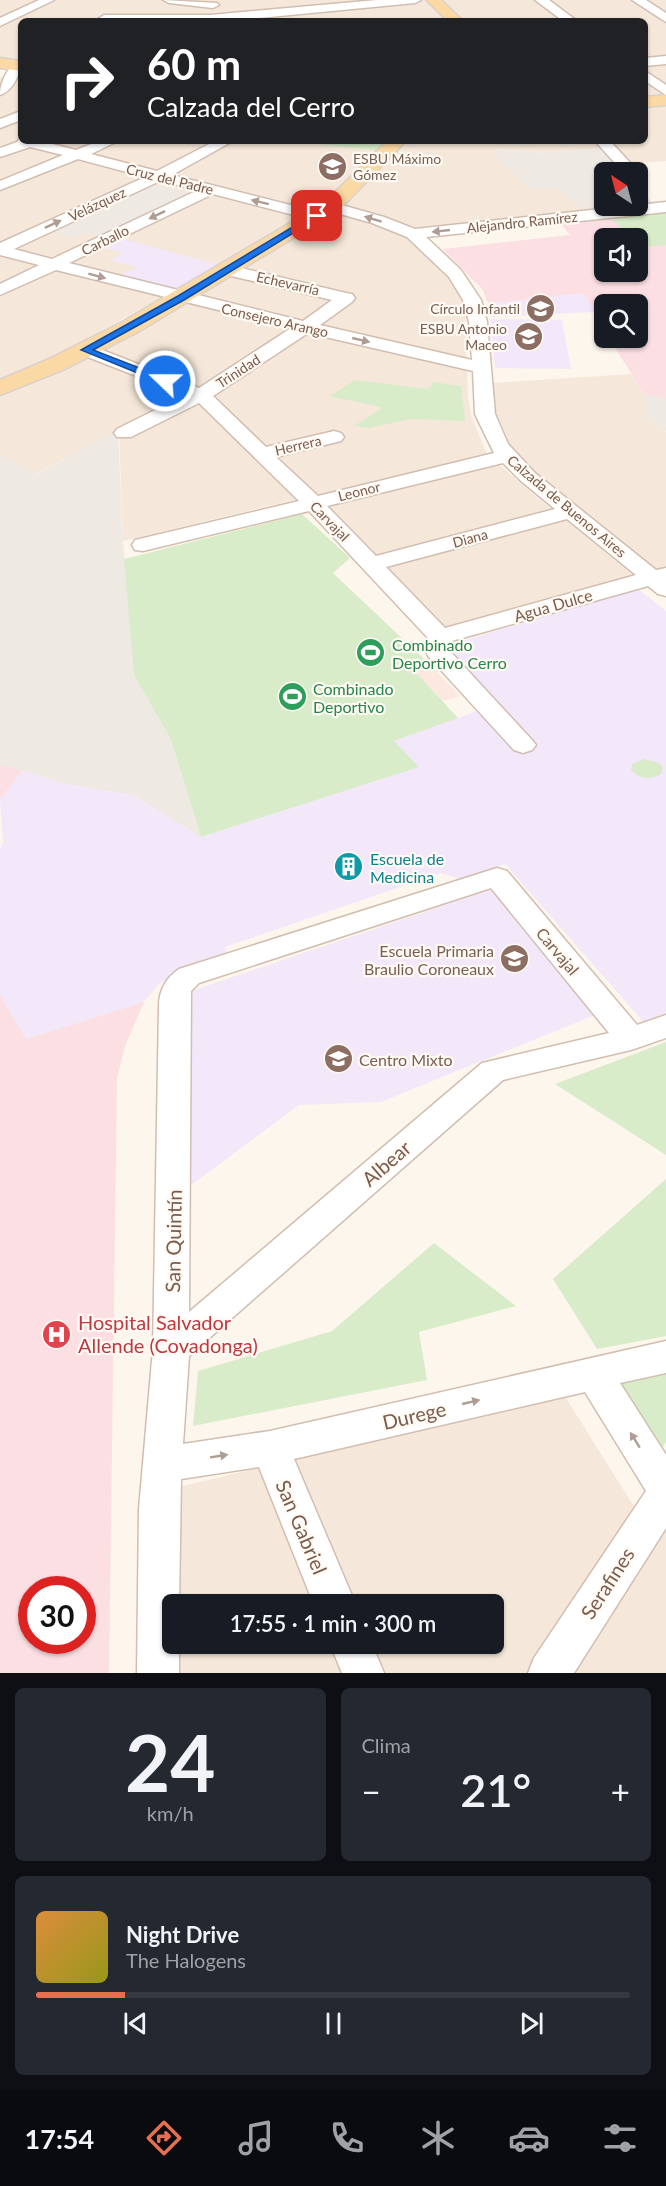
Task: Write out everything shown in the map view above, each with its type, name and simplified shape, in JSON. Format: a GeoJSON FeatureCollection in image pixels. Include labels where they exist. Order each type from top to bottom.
{"type":"FeatureCollection","features":[{"type":"Feature","properties":{"kind":"main road"},"geometry":{"type":"LineString","coordinates":[[433,0],[453,18]]}},
{"type":"Feature","properties":{"kind":"main road"},"geometry":{"type":"LineString","coordinates":[[0,63],[18,65]]}},
{"type":"Feature","properties":{"kind":"main road"},"geometry":{"type":"LineString","coordinates":[[648,102],[666,100]]}},
{"type":"Feature","properties":{"kind":"main road"},"geometry":{"type":"LineString","coordinates":[[0,388],[86,350],[229,270],[324,211],[395,144]]}},
{"type":"Feature","properties":{"kind":"street"},"geometry":{"type":"LineString","coordinates":[[30,0],[46,1]]}},
{"type":"Feature","properties":{"kind":"street"},"geometry":{"type":"LineString","coordinates":[[169,0],[228,7],[211,18]]}},
{"type":"Feature","properties":{"kind":"street"},"geometry":{"type":"LineString","coordinates":[[281,18],[296,0]]}},
{"type":"Feature","properties":{"kind":"street"},"geometry":{"type":"LineString","coordinates":[[226,18],[415,0]]}},
{"type":"Feature","properties":{"kind":"street"},"geometry":{"type":"LineString","coordinates":[[541,0],[567,18]]}},
{"type":"Feature","properties":{"kind":"street"},"geometry":{"type":"LineString","coordinates":[[639,0],[666,18]]}},
{"type":"Feature","properties":{"kind":"street"},"geometry":{"type":"LineString","coordinates":[[6,21],[46,1]]}},
{"type":"Feature","properties":{"kind":"street"},"geometry":{"type":"LineString","coordinates":[[107,18],[132,5]]}},
{"type":"Feature","properties":{"kind":"street"},"geometry":{"type":"LineString","coordinates":[[342,18],[352,6]]}},
{"type":"Feature","properties":{"kind":"street"},"geometry":{"type":"LineString","coordinates":[[650,8],[666,6]]}},
{"type":"Feature","properties":{"kind":"street"},"geometry":{"type":"LineString","coordinates":[[651,23],[666,24]]}},
{"type":"Feature","properties":{"kind":"street"},"geometry":{"type":"LineString","coordinates":[[648,62],[666,60]]}},
{"type":"Feature","properties":{"kind":"street"},"geometry":{"type":"LineString","coordinates":[[0,91],[18,68]]}},
{"type":"Feature","properties":{"kind":"street"},"geometry":{"type":"LineString","coordinates":[[652,78],[666,91]]}},
{"type":"Feature","properties":{"kind":"street"},"geometry":{"type":"LineString","coordinates":[[0,124],[18,116]]}},
{"type":"Feature","properties":{"kind":"street","name":"Cruz del Padre"},"geometry":{"type":"LineString","coordinates":[[0,134],[18,139]]}},
{"type":"Feature","properties":{"kind":"street"},"geometry":{"type":"LineString","coordinates":[[0,153],[20,144]]}},
{"type":"Feature","properties":{"kind":"street","name":"Cruz del Padre"},"geometry":{"type":"LineString","coordinates":[[38,144],[210,190],[324,211]]}},
{"type":"Feature","properties":{"kind":"street"},"geometry":{"type":"LineString","coordinates":[[0,186],[104,144]]}},
{"type":"Feature","properties":{"kind":"street","name":"Velázquez"},"geometry":{"type":"LineString","coordinates":[[2,252],[220,144]]}},
{"type":"Feature","properties":{"kind":"street"},"geometry":{"type":"LineString","coordinates":[[605,144],[622,162]]}},
{"type":"Feature","properties":{"kind":"street","name":"Carballo"},"geometry":{"type":"LineString","coordinates":[[0,290],[210,190]]}},
{"type":"Feature","properties":{"kind":"street"},"geometry":{"type":"LineString","coordinates":[[648,191],[664,207]]}},
{"type":"Feature","properties":{"kind":"street","name":"Alejandro Ramírez"},"geometry":{"type":"LineString","coordinates":[[413,234],[664,207]]}},
{"type":"Feature","properties":{"kind":"street","name":"Calzada de Buenos Aires"},"geometry":{"type":"LineString","coordinates":[[324,211],[378,220],[413,234],[455,274],[469,292],[478,322],[485,414],[490,431],[506,456],[569,512],[661,580]]}},
{"type":"Feature","properties":{"kind":"street","name":"Consejero Arango"},"geometry":{"type":"LineString","coordinates":[[2,252],[181,298],[482,368]]}},
{"type":"Feature","properties":{"kind":"street","name":"Echevarría"},"geometry":{"type":"LineString","coordinates":[[229,270],[346,298]]}},
{"type":"Feature","properties":{"kind":"street","name":"Trinidad"},"geometry":{"type":"LineString","coordinates":[[124,433],[201,395],[346,298]]}},
{"type":"Feature","properties":{"kind":"street","name":"Carvajal"},"geometry":{"type":"LineString","coordinates":[[86,350],[201,395],[312,502],[440,637],[435,644],[436,651],[523,745]]}},
{"type":"Feature","properties":{"kind":"street","name":"Herrera"},"geometry":{"type":"LineString","coordinates":[[262,454],[334,437]]}},
{"type":"Feature","properties":{"kind":"street","name":"Leonor"},"geometry":{"type":"LineString","coordinates":[[143,545],[506,456]]}},
{"type":"Feature","properties":{"kind":"street","name":"Diana"},"geometry":{"type":"LineString","coordinates":[[372,564],[569,512]]}},
{"type":"Feature","properties":{"kind":"street","name":"Agua Dulce"},"geometry":{"type":"LineString","coordinates":[[440,637],[661,580]]}},
{"type":"Feature","properties":{"kind":"street","name":"Carvajal"},"geometry":{"type":"LineString","coordinates":[[175,990],[178,984],[189,976],[497,877],[631,1039]]}},
{"type":"Feature","properties":{"kind":"street","name":"San Quintín"},"geometry":{"type":"LineString","coordinates":[[158,1673],[161,1465],[171,1349],[175,990]]}},
{"type":"Feature","properties":{"kind":"street","name":"Albear"},"geometry":{"type":"LineString","coordinates":[[171,1349],[493,1071],[631,1039],[666,1026]]}},
{"type":"Feature","properties":{"kind":"street","name":"Durege"},"geometry":{"type":"LineString","coordinates":[[161,1465],[270,1448],[666,1357]]}},
{"type":"Feature","properties":{"kind":"street"},"geometry":{"type":"LineString","coordinates":[[593,1373],[666,1491]]}},
{"type":"Feature","properties":{"kind":"street","name":"San Gabriel"},"geometry":{"type":"LineString","coordinates":[[270,1448],[330,1594]]}},
{"type":"Feature","properties":{"kind":"street","name":"Serafines"},"geometry":{"type":"LineString","coordinates":[[549,1673],[666,1491]]}},
{"type":"Feature","properties":{"kind":"street"},"geometry":{"type":"LineString","coordinates":[[355,1654],[363,1673]]}},
{"type":"Feature","properties":{"kind":"shaded area"},"geometry":{"type":"Polygon","coordinates":[[[0,0],[424,0],[444,18],[18,18],[18,62],[0,60],[0,0]]]}},
{"type":"Feature","properties":{"kind":"shaded area"},"geometry":{"type":"Polygon","coordinates":[[[440,0],[666,0],[666,97],[648,99],[648,18],[460,18],[440,0]]]}},
{"type":"Feature","properties":{"kind":"shaded area"},"geometry":{"type":"Polygon","coordinates":[[[0,77],[18,79],[18,144],[318,144],[380,151],[324,202],[171,292],[54,357],[0,379],[0,77]]]}},
{"type":"Feature","properties":{"kind":"shaded area"},"geometry":{"type":"Polygon","coordinates":[[[666,104],[666,161],[624,162],[610,148],[546,153],[496,149],[556,187],[585,212],[421,229],[342,205],[405,144],[648,144],[648,105],[666,104]]]}},
{"type":"Feature","properties":{"kind":"shaded area"},"geometry":{"type":"Polygon","coordinates":[[[605,148],[617,162],[594,162],[594,211],[585,212],[556,187],[532,190],[493,155],[496,149],[546,153],[605,148]]]}},
{"type":"Feature","properties":{"kind":"shaded area"},"geometry":{"type":"Polygon","coordinates":[[[151,184],[193,194],[103,237],[87,232],[74,238],[47,231],[151,184]]]}},
{"type":"Feature","properties":{"kind":"shaded area"},"geometry":{"type":"Polygon","coordinates":[[[648,198],[654,205],[648,206],[648,198]]]}},
{"type":"Feature","properties":{"kind":"shaded area"},"geometry":{"type":"Polygon","coordinates":[[[666,208],[666,399],[644,394],[615,348],[648,348],[648,294],[594,294],[594,311],[584,293],[488,303],[483,290],[443,249],[570,235],[561,224],[565,223],[562,219],[594,216],[648,216],[648,210],[666,208]]]}},
{"type":"Feature","properties":{"kind":"shaded area"},"geometry":{"type":"Polygon","coordinates":[[[334,210],[366,219],[407,236],[452,282],[465,307],[468,397],[471,415],[486,452],[527,489],[633,575],[449,631],[310,496],[123,541],[119,430],[36,474],[0,454],[0,394],[334,210]]]}},
{"type":"Feature","properties":{"kind":"shaded area"},"geometry":{"type":"Polygon","coordinates":[[[119,238],[219,265],[171,292],[116,277],[138,267],[111,260],[123,253],[101,247],[119,238]]]}},
{"type":"Feature","properties":{"kind":"shaded area","name":"Círculo Infantil"},"geometry":{"type":"Polygon","coordinates":[[[584,292],[594,312],[490,317],[488,303],[584,292]]]}},
{"type":"Feature","properties":{"kind":"shaded area","name":"ESBU Antonio Maceo"},"geometry":{"type":"Polygon","coordinates":[[[490,319],[562,320],[571,369],[495,368],[490,319]]]}},
{"type":"Feature","properties":{"kind":"shaded area"},"geometry":{"type":"Polygon","coordinates":[[[631,374],[644,394],[649,419],[666,432],[666,578],[576,508],[522,462],[507,445],[494,414],[491,383],[631,374]]]}},
{"type":"Feature","properties":{"kind":"shaded area"},"geometry":{"type":"Polygon","coordinates":[[[644,394],[666,398],[666,432],[649,419],[644,394]]]}},
{"type":"Feature","properties":{"kind":"shaded area"},"geometry":{"type":"Polygon","coordinates":[[[118,430],[123,541],[134,675],[171,740],[201,837],[132,795],[66,784],[22,771],[0,769],[0,454],[37,474],[118,430]]]}},
{"type":"Feature","properties":{"kind":"shaded area"},"geometry":{"type":"Polygon","coordinates":[[[637,588],[666,611],[666,1019],[647,1026],[505,864],[463,880],[441,873],[225,947],[229,957],[166,980],[158,985],[144,1002],[26,1039],[0,995],[0,849],[3,843],[0,800],[22,771],[66,784],[132,795],[201,837],[418,767],[394,741],[496,704],[443,647],[637,588]]]}},
{"type":"Feature","properties":{"kind":"shaded area"},"geometry":{"type":"Polygon","coordinates":[[[426,661],[460,696],[443,701],[409,666],[426,661]]]}},
{"type":"Feature","properties":{"kind":"shaded area"},"geometry":{"type":"Polygon","coordinates":[[[0,764],[22,771],[0,800],[0,764]]]}},
{"type":"Feature","properties":{"kind":"shaded area","name":"Centro Mixto"},"geometry":{"type":"Polygon","coordinates":[[[495,888],[595,1015],[381,1102],[299,1105],[186,1189],[188,992],[495,888]]]}},
{"type":"Feature","properties":{"kind":"shaded area","name":"Hospital Salvador Allende (Covadonga)"},"geometry":{"type":"Polygon","coordinates":[[[0,995],[26,1039],[144,1002],[125,1046],[117,1078],[109,1673],[0,1673],[0,995]]]}},
{"type":"Feature","properties":{"kind":"shaded area"},"geometry":{"type":"Polygon","coordinates":[[[564,1395],[655,1540],[666,1523],[666,1673],[143,1673],[145,1495],[564,1395]]]}},
{"type":"Feature","properties":{"kind":"green space"},"geometry":{"type":"Polygon","coordinates":[[[317,144],[385,144],[380,151],[317,144]]]}},
{"type":"Feature","properties":{"kind":"green space"},"geometry":{"type":"Polygon","coordinates":[[[666,212],[666,245],[648,247],[648,228],[622,228],[611,218],[648,216],[648,214],[666,212]]]}},
{"type":"Feature","properties":{"kind":"green space"},"geometry":{"type":"Polygon","coordinates":[[[355,380],[429,389],[433,382],[461,386],[465,421],[411,419],[369,428],[354,426],[382,408],[330,396],[355,380]]]}},
{"type":"Feature","properties":{"kind":"green space","name":"Combinado Deportivo"},"geometry":{"type":"Polygon","coordinates":[[[302,514],[350,558],[333,573],[426,661],[410,666],[458,718],[394,741],[419,767],[201,837],[171,740],[134,675],[124,559],[302,514]]]}},
{"type":"Feature","properties":{"kind":"green space"},"geometry":{"type":"Polygon","coordinates":[[[644,759],[659,763],[663,768],[661,774],[645,778],[631,770],[632,764],[644,759]]]}},
{"type":"Feature","properties":{"kind":"green space"},"geometry":{"type":"Polygon","coordinates":[[[666,1042],[666,1155],[555,1084],[666,1042]]]}},
{"type":"Feature","properties":{"kind":"green space"},"geometry":{"type":"Polygon","coordinates":[[[666,1179],[666,1336],[597,1349],[553,1279],[666,1179]]]}},
{"type":"Feature","properties":{"kind":"green space"},"geometry":{"type":"Polygon","coordinates":[[[434,1243],[516,1306],[419,1332],[427,1380],[193,1426],[198,1371],[332,1331],[434,1243]]]}},
{"type":"Feature","properties":{"kind":"green space"},"geometry":{"type":"Polygon","coordinates":[[[666,1374],[666,1442],[655,1461],[610,1384],[666,1374]]]}},
{"type":"Feature","properties":{"kind":"place","name":"ESBU Máximo Gómez"},"geometry":{"type":"Point","coordinates":[332,166]}},
{"type":"Feature","properties":{"kind":"place","name":"Círculo Infantil"},"geometry":{"type":"Point","coordinates":[541,308]}},
{"type":"Feature","properties":{"kind":"place","name":"ESBU Antonio Maceo"},"geometry":{"type":"Point","coordinates":[528,336]}},
{"type":"Feature","properties":{"kind":"place","name":"Combinado Deportivo Cerro"},"geometry":{"type":"Point","coordinates":[371,653]}},
{"type":"Feature","properties":{"kind":"place","name":"Combinado Deportivo"},"geometry":{"type":"Point","coordinates":[292,697]}},
{"type":"Feature","properties":{"kind":"place","name":"Escuela de Medicina"},"geometry":{"type":"Point","coordinates":[349,867]}},
{"type":"Feature","properties":{"kind":"place","name":"Escuela Primaria Braulio Coroneaux"},"geometry":{"type":"Point","coordinates":[515,959]}},
{"type":"Feature","properties":{"kind":"place","name":"Centro Mixto"},"geometry":{"type":"Point","coordinates":[338,1059]}},
{"type":"Feature","properties":{"kind":"place","name":"Hospital Salvador Allende (Covadonga)"},"geometry":{"type":"Point","coordinates":[57,1334]}},
{"type":"Feature","properties":{"kind":"route"},"geometry":{"type":"LineString","coordinates":[[165,381],[86,350],[181,298],[317,216]]}}]}
